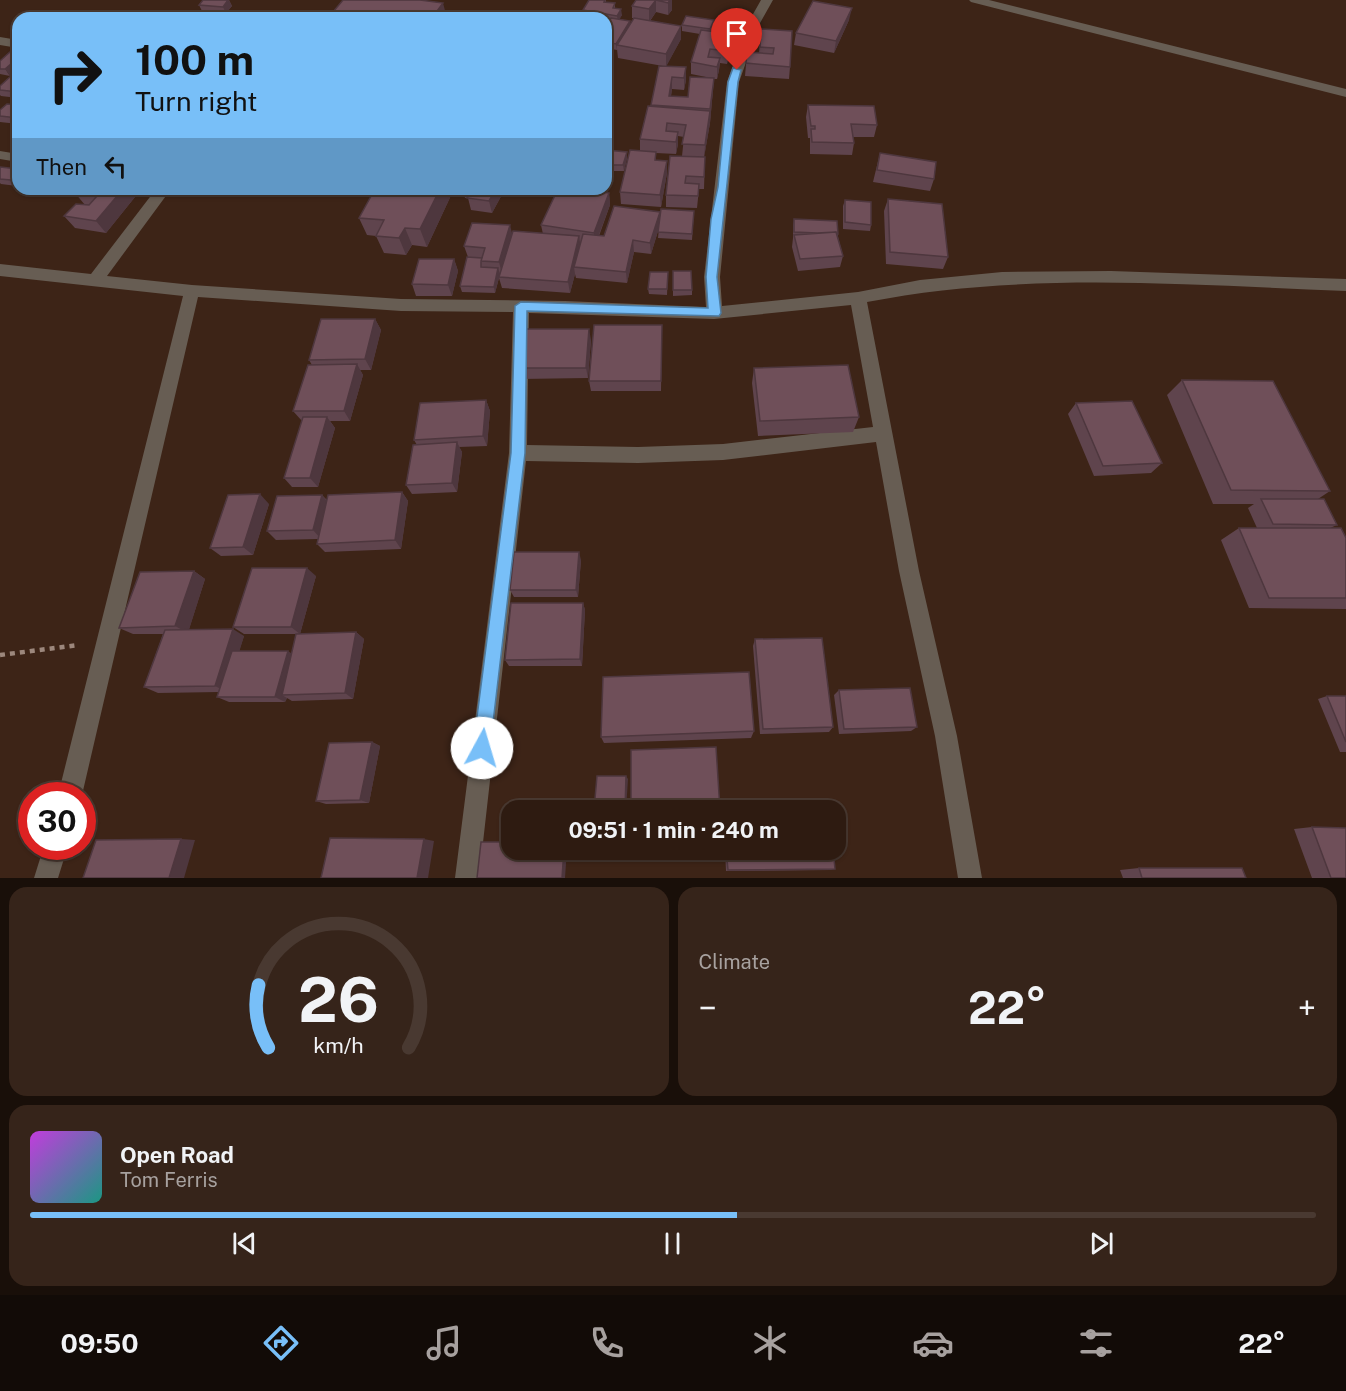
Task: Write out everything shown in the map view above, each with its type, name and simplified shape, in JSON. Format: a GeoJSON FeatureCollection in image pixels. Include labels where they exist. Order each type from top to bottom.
{"type":"FeatureCollection","features":[{"type":"Feature","properties":{"kind":"street"},"geometry":{"type":"LineString","coordinates":[[714,313],[712,277],[733,82],[754,23],[767,0]]}},
{"type":"Feature","properties":{"kind":"street"},"geometry":{"type":"LineString","coordinates":[[975,0],[1346,93]]}},
{"type":"Feature","properties":{"kind":"street"},"geometry":{"type":"LineString","coordinates":[[95,280],[159,195]]}},
{"type":"Feature","properties":{"kind":"street"},"geometry":{"type":"LineString","coordinates":[[0,270],[192,291],[401,306],[521,306],[714,313],[858,298],[920,286],[1002,278],[1111,277],[1346,285]]}},
{"type":"Feature","properties":{"kind":"street"},"geometry":{"type":"LineString","coordinates":[[73,782],[192,291]]}},
{"type":"Feature","properties":{"kind":"street"},"geometry":{"type":"LineString","coordinates":[[858,298],[909,571],[946,736],[970,878]]}},
{"type":"Feature","properties":{"kind":"street"},"geometry":{"type":"LineString","coordinates":[[467,878],[518,453],[521,306]]}},
{"type":"Feature","properties":{"kind":"street"},"geometry":{"type":"LineString","coordinates":[[518,453],[638,455],[723,452],[882,434]]}},
{"type":"Feature","properties":{"kind":"street"},"geometry":{"type":"LineString","coordinates":[[46,878],[52,860]]}},
{"type":"Feature","properties":{"kind":"path"},"geometry":{"type":"LineString","coordinates":[[0,656],[106,642]]}},
{"type":"Feature","properties":{"kind":"building"},"geometry":{"type":"Polygon","coordinates":[[[203,0],[228,0],[223,7],[199,5],[203,0]]]}},
{"type":"Feature","properties":{"kind":"building"},"geometry":{"type":"Polygon","coordinates":[[[343,0],[420,0],[443,3],[436,12],[333,12],[343,0]]]}},
{"type":"Feature","properties":{"kind":"building"},"geometry":{"type":"Polygon","coordinates":[[[589,0],[605,0],[604,2],[615,3],[613,8],[621,9],[617,16],[612,15],[612,12],[583,10],[589,0]]]}},
{"type":"Feature","properties":{"kind":"building"},"geometry":{"type":"Polygon","coordinates":[[[636,0],[656,0],[649,9],[632,6],[636,0]]]}},
{"type":"Feature","properties":{"kind":"building"},"geometry":{"type":"Polygon","coordinates":[[[813,1],[852,8],[836,41],[796,33],[813,1]]]}},
{"type":"Feature","properties":{"kind":"building"},"geometry":{"type":"Polygon","coordinates":[[[686,16],[714,20],[710,29],[682,25],[686,16]]]}},
{"type":"Feature","properties":{"kind":"building"},"geometry":{"type":"Polygon","coordinates":[[[726,16],[742,17],[740,32],[723,30],[726,16]]]}},
{"type":"Feature","properties":{"kind":"building"},"geometry":{"type":"Polygon","coordinates":[[[612,18],[630,21],[616,44],[612,43],[612,18]]]}},
{"type":"Feature","properties":{"kind":"building"},"geometry":{"type":"Polygon","coordinates":[[[634,18],[681,26],[666,54],[617,45],[634,18]]]}},
{"type":"Feature","properties":{"kind":"building"},"geometry":{"type":"Polygon","coordinates":[[[761,29],[792,31],[790,67],[746,63],[747,52],[773,54],[774,48],[760,47],[761,29]]]}},
{"type":"Feature","properties":{"kind":"building"},"geometry":{"type":"Polygon","coordinates":[[[701,30],[733,34],[728,51],[710,49],[708,57],[720,58],[717,67],[691,62],[701,30]]]}},
{"type":"Feature","properties":{"kind":"building"},"geometry":{"type":"Polygon","coordinates":[[[12,51],[12,63],[5,69],[0,69],[0,61],[12,51]]]}},
{"type":"Feature","properties":{"kind":"building"},"geometry":{"type":"Polygon","coordinates":[[[659,66],[686,67],[684,78],[672,77],[669,96],[688,97],[690,77],[714,78],[710,109],[651,105],[659,66]]]}},
{"type":"Feature","properties":{"kind":"building"},"geometry":{"type":"Polygon","coordinates":[[[12,75],[12,91],[0,90],[0,86],[12,75]]]}},
{"type":"Feature","properties":{"kind":"building"},"geometry":{"type":"Polygon","coordinates":[[[7,104],[12,104],[12,117],[0,116],[0,110],[7,104]]]}},
{"type":"Feature","properties":{"kind":"building"},"geometry":{"type":"Polygon","coordinates":[[[808,105],[874,106],[877,125],[851,124],[854,143],[812,142],[811,129],[815,129],[815,126],[811,126],[808,105]]]}},
{"type":"Feature","properties":{"kind":"building"},"geometry":{"type":"Polygon","coordinates":[[[648,106],[710,111],[705,145],[682,144],[686,125],[667,123],[666,131],[678,132],[676,142],[640,139],[648,106]]]}},
{"type":"Feature","properties":{"kind":"building"},"geometry":{"type":"Polygon","coordinates":[[[630,150],[656,152],[655,160],[667,161],[660,195],[620,192],[630,150]]]}},
{"type":"Feature","properties":{"kind":"building"},"geometry":{"type":"Polygon","coordinates":[[[612,151],[627,152],[623,165],[612,165],[612,151]]]}},
{"type":"Feature","properties":{"kind":"building"},"geometry":{"type":"Polygon","coordinates":[[[880,153],[936,162],[934,179],[877,170],[880,153]]]}},
{"type":"Feature","properties":{"kind":"building"},"geometry":{"type":"Polygon","coordinates":[[[670,156],[705,157],[704,177],[686,176],[685,183],[699,184],[698,196],[666,195],[670,156]]]}},
{"type":"Feature","properties":{"kind":"building"},"geometry":{"type":"Polygon","coordinates":[[[0,167],[12,168],[11,180],[0,179],[0,167]]]}},
{"type":"Feature","properties":{"kind":"building"},"geometry":{"type":"Polygon","coordinates":[[[90,195],[118,195],[96,221],[64,216],[76,204],[89,205],[97,196],[90,195]]]}},
{"type":"Feature","properties":{"kind":"building"},"geometry":{"type":"Polygon","coordinates":[[[372,195],[437,195],[420,229],[405,228],[399,238],[376,236],[384,220],[359,218],[372,195]]]}},
{"type":"Feature","properties":{"kind":"building"},"geometry":{"type":"Polygon","coordinates":[[[469,195],[492,195],[489,201],[467,198],[469,195]]]}},
{"type":"Feature","properties":{"kind":"building"},"geometry":{"type":"Polygon","coordinates":[[[555,195],[608,195],[594,233],[541,225],[555,195]]]}},
{"type":"Feature","properties":{"kind":"building"},"geometry":{"type":"Polygon","coordinates":[[[888,199],[942,204],[948,257],[890,252],[888,199]]]}},
{"type":"Feature","properties":{"kind":"building"},"geometry":{"type":"Polygon","coordinates":[[[845,200],[871,202],[871,225],[845,222],[845,200]]]}},
{"type":"Feature","properties":{"kind":"building"},"geometry":{"type":"Polygon","coordinates":[[[614,206],[660,212],[650,243],[633,240],[626,272],[574,267],[583,234],[604,236],[614,206]]]}},
{"type":"Feature","properties":{"kind":"building"},"geometry":{"type":"Polygon","coordinates":[[[661,209],[694,211],[692,234],[658,232],[661,209]]]}},
{"type":"Feature","properties":{"kind":"building"},"geometry":{"type":"Polygon","coordinates":[[[794,219],[837,221],[838,234],[836,232],[794,232],[794,219]]]}},
{"type":"Feature","properties":{"kind":"building"},"geometry":{"type":"Polygon","coordinates":[[[472,223],[510,225],[499,262],[481,261],[485,248],[464,246],[472,223]]]}},
{"type":"Feature","properties":{"kind":"building"},"geometry":{"type":"Polygon","coordinates":[[[513,231],[579,236],[568,282],[499,277],[513,231]]]}},
{"type":"Feature","properties":{"kind":"building"},"geometry":{"type":"Polygon","coordinates":[[[836,232],[843,256],[800,259],[794,235],[836,232]]]}},
{"type":"Feature","properties":{"kind":"building"},"geometry":{"type":"Polygon","coordinates":[[[467,257],[482,258],[481,267],[498,268],[494,287],[460,286],[467,257]]]}},
{"type":"Feature","properties":{"kind":"building"},"geometry":{"type":"Polygon","coordinates":[[[419,259],[454,259],[448,285],[412,284],[419,259]]]}},
{"type":"Feature","properties":{"kind":"building"},"geometry":{"type":"Polygon","coordinates":[[[673,271],[691,271],[692,290],[673,290],[673,271]]]}},
{"type":"Feature","properties":{"kind":"building"},"geometry":{"type":"Polygon","coordinates":[[[650,272],[668,272],[667,289],[648,289],[650,272]]]}},
{"type":"Feature","properties":{"kind":"building"},"geometry":{"type":"Polygon","coordinates":[[[321,319],[375,319],[365,359],[309,360],[321,319]]]}},
{"type":"Feature","properties":{"kind":"building"},"geometry":{"type":"Polygon","coordinates":[[[594,325],[662,325],[661,381],[589,381],[594,325]]]}},
{"type":"Feature","properties":{"kind":"building"},"geometry":{"type":"Polygon","coordinates":[[[522,329],[589,329],[586,368],[517,368],[522,329]]]}},
{"type":"Feature","properties":{"kind":"building"},"geometry":{"type":"Polygon","coordinates":[[[357,364],[344,411],[293,411],[308,365],[357,364]]]}},
{"type":"Feature","properties":{"kind":"building"},"geometry":{"type":"Polygon","coordinates":[[[848,365],[859,417],[760,421],[754,368],[848,365]]]}},
{"type":"Feature","properties":{"kind":"building"},"geometry":{"type":"Polygon","coordinates":[[[1182,380],[1273,381],[1330,491],[1231,490],[1182,380]]]}},
{"type":"Feature","properties":{"kind":"building"},"geometry":{"type":"Polygon","coordinates":[[[486,400],[483,436],[414,440],[420,403],[486,400]]]}},
{"type":"Feature","properties":{"kind":"building"},"geometry":{"type":"Polygon","coordinates":[[[1132,401],[1162,463],[1103,466],[1076,403],[1132,401]]]}},
{"type":"Feature","properties":{"kind":"building"},"geometry":{"type":"Polygon","coordinates":[[[303,417],[327,417],[310,478],[284,478],[303,417]]]}},
{"type":"Feature","properties":{"kind":"building"},"geometry":{"type":"Polygon","coordinates":[[[457,442],[452,483],[406,485],[413,445],[457,442]]]}},
{"type":"Feature","properties":{"kind":"building"},"geometry":{"type":"Polygon","coordinates":[[[402,492],[395,540],[317,544],[328,495],[402,492]]]}},
{"type":"Feature","properties":{"kind":"building"},"geometry":{"type":"Polygon","coordinates":[[[260,494],[243,547],[210,548],[228,495],[260,494]]]}},
{"type":"Feature","properties":{"kind":"building"},"geometry":{"type":"Polygon","coordinates":[[[322,495],[313,530],[267,531],[277,496],[322,495]]]}},
{"type":"Feature","properties":{"kind":"building"},"geometry":{"type":"Polygon","coordinates":[[[1261,499],[1324,499],[1337,525],[1273,524],[1261,499]]]}},
{"type":"Feature","properties":{"kind":"building"},"geometry":{"type":"Polygon","coordinates":[[[1239,528],[1341,528],[1346,538],[1346,598],[1269,598],[1239,528]]]}},
{"type":"Feature","properties":{"kind":"building"},"geometry":{"type":"Polygon","coordinates":[[[514,552],[579,552],[576,590],[510,590],[514,552]]]}},
{"type":"Feature","properties":{"kind":"building"},"geometry":{"type":"Polygon","coordinates":[[[252,568],[307,568],[291,627],[233,627],[252,568]]]}},
{"type":"Feature","properties":{"kind":"building"},"geometry":{"type":"Polygon","coordinates":[[[194,571],[175,626],[119,628],[140,572],[194,571]]]}},
{"type":"Feature","properties":{"kind":"building"},"geometry":{"type":"Polygon","coordinates":[[[511,603],[583,603],[580,659],[505,660],[511,603]]]}},
{"type":"Feature","properties":{"kind":"building"},"geometry":{"type":"Polygon","coordinates":[[[233,629],[215,686],[144,687],[165,630],[233,629]]]}},
{"type":"Feature","properties":{"kind":"building"},"geometry":{"type":"Polygon","coordinates":[[[356,632],[345,693],[282,695],[296,634],[356,632]]]}},
{"type":"Feature","properties":{"kind":"building"},"geometry":{"type":"Polygon","coordinates":[[[822,638],[833,727],[763,729],[755,639],[822,638]]]}},
{"type":"Feature","properties":{"kind":"building"},"geometry":{"type":"Polygon","coordinates":[[[232,651],[288,651],[275,697],[217,697],[232,651]]]}},
{"type":"Feature","properties":{"kind":"building"},"geometry":{"type":"Polygon","coordinates":[[[749,672],[754,731],[601,737],[603,677],[749,672]]]}},
{"type":"Feature","properties":{"kind":"building"},"geometry":{"type":"Polygon","coordinates":[[[910,688],[917,727],[844,729],[839,690],[910,688]]]}},
{"type":"Feature","properties":{"kind":"building"},"geometry":{"type":"Polygon","coordinates":[[[1327,696],[1346,696],[1346,742],[1327,696]]]}},
{"type":"Feature","properties":{"kind":"building"},"geometry":{"type":"Polygon","coordinates":[[[372,742],[360,800],[316,801],[329,743],[372,742]]]}},
{"type":"Feature","properties":{"kind":"building"},"geometry":{"type":"Polygon","coordinates":[[[716,747],[719,800],[631,800],[631,750],[716,747]]]}},
{"type":"Feature","properties":{"kind":"building"},"geometry":{"type":"Polygon","coordinates":[[[597,776],[626,776],[625,800],[595,800],[597,776]]]}},
{"type":"Feature","properties":{"kind":"building"},"geometry":{"type":"Polygon","coordinates":[[[1312,827],[1346,828],[1346,878],[1331,878],[1312,827]]]}},
{"type":"Feature","properties":{"kind":"building"},"geometry":{"type":"Polygon","coordinates":[[[330,838],[424,839],[417,878],[321,878],[330,838]]]}},
{"type":"Feature","properties":{"kind":"building"},"geometry":{"type":"Polygon","coordinates":[[[181,839],[169,878],[83,878],[89,860],[96,860],[96,840],[181,839]]]}},
{"type":"Feature","properties":{"kind":"building"},"geometry":{"type":"Polygon","coordinates":[[[481,842],[501,842],[501,860],[563,860],[562,878],[477,878],[481,842]]]}},
{"type":"Feature","properties":{"kind":"building"},"geometry":{"type":"Polygon","coordinates":[[[727,860],[834,860],[835,869],[728,870],[727,860]]]}},
{"type":"Feature","properties":{"kind":"building"},"geometry":{"type":"Polygon","coordinates":[[[1139,868],[1242,868],[1246,878],[1142,878],[1139,868]]]}},
{"type":"Feature","properties":{"kind":"route"},"geometry":{"type":"LineString","coordinates":[[482,748],[518,453],[521,306],[714,313],[712,277],[716,219],[723,187],[733,82],[737,70]]}}]}
